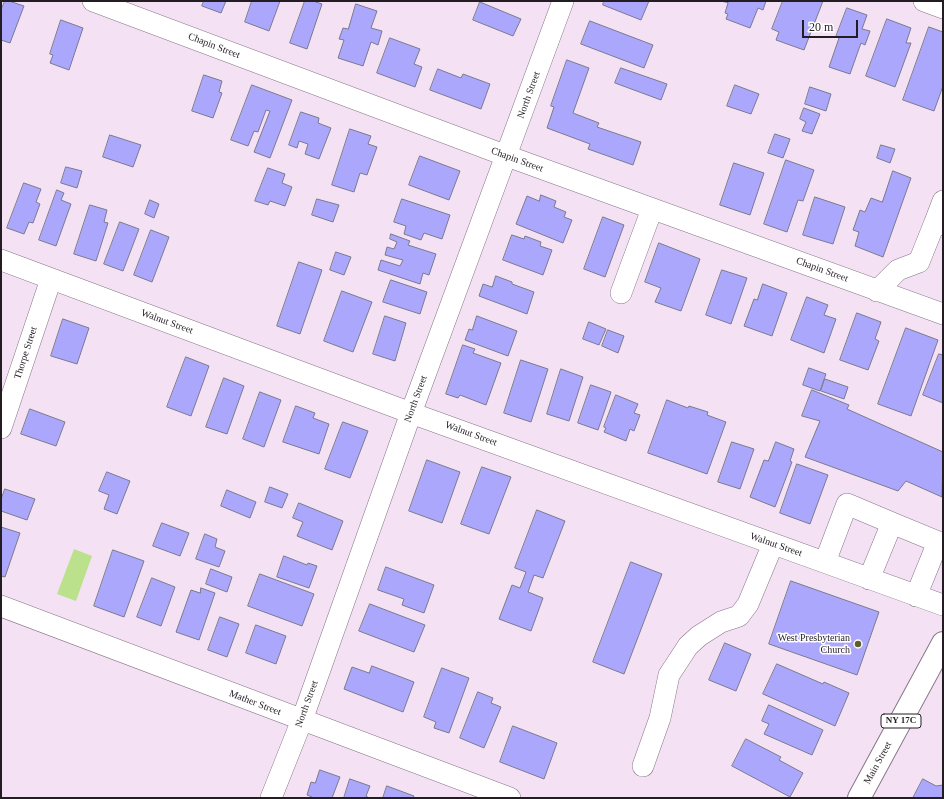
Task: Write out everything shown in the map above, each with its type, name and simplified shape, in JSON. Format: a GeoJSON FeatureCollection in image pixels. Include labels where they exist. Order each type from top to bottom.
{"type":"FeatureCollection","features":[{"type":"Feature","properties":{"kind":"main road","name":"Main Street"},"geometry":{"type":"LineString","coordinates":[[859,798],[943,643]]}},
{"type":"Feature","properties":{"kind":"street","name":"Chapin Street"},"geometry":{"type":"LineString","coordinates":[[93,1],[507,156],[943,314]]}},
{"type":"Feature","properties":{"kind":"street","name":"North Street"},"geometry":{"type":"LineString","coordinates":[[271,798],[302,720],[411,413],[563,1]]}},
{"type":"Feature","properties":{"kind":"street"},"geometry":{"type":"LineString","coordinates":[[924,1],[943,8]]}},
{"type":"Feature","properties":{"kind":"street"},"geometry":{"type":"LineString","coordinates":[[877,291],[898,270],[919,262],[939,224],[943,200]]}},
{"type":"Feature","properties":{"kind":"street"},"geometry":{"type":"LineString","coordinates":[[621,293],[652,209]]}},
{"type":"Feature","properties":{"kind":"street","name":"Walnut Street"},"geometry":{"type":"LineString","coordinates":[[1,260],[411,413],[943,605]]}},
{"type":"Feature","properties":{"kind":"street","name":"Thorpe Street"},"geometry":{"type":"LineString","coordinates":[[1,428],[51,279]]}},
{"type":"Feature","properties":{"kind":"street"},"geometry":{"type":"LineString","coordinates":[[825,562],[847,504],[940,543],[916,596]]}},
{"type":"Feature","properties":{"kind":"street"},"geometry":{"type":"LineString","coordinates":[[869,579],[892,524]]}},
{"type":"Feature","properties":{"kind":"street"},"geometry":{"type":"LineString","coordinates":[[643,766],[660,718],[669,675],[688,646],[699,636],[721,622],[738,616],[748,604],[772,544]]}},
{"type":"Feature","properties":{"kind":"street","name":"Mather Street"},"geometry":{"type":"LineString","coordinates":[[1,606],[510,798]]}},
{"type":"Feature","properties":{"kind":"green space"},"geometry":{"type":"Polygon","coordinates":[[[74,549],[92,556],[76,601],[57,594],[74,549]]]}},
{"type":"Feature","properties":{"kind":"building"},"geometry":{"type":"Polygon","coordinates":[[[5,1],[24,6],[10,43],[1,40],[1,10],[5,1]]]}},
{"type":"Feature","properties":{"kind":"building"},"geometry":{"type":"Polygon","coordinates":[[[204,1],[226,1],[221,13],[202,6],[204,1]]]}},
{"type":"Feature","properties":{"kind":"building"},"geometry":{"type":"Polygon","coordinates":[[[252,1],[280,1],[269,31],[245,22],[252,1]]]}},
{"type":"Feature","properties":{"kind":"building"},"geometry":{"type":"Polygon","coordinates":[[[305,1],[313,1],[322,4],[307,49],[290,43],[305,1]]]}},
{"type":"Feature","properties":{"kind":"building"},"geometry":{"type":"Polygon","coordinates":[[[604,1],[649,1],[641,20],[603,5],[604,1]]]}},
{"type":"Feature","properties":{"kind":"building"},"geometry":{"type":"Polygon","coordinates":[[[721,1],[766,1],[763,10],[758,8],[750,28],[726,19],[728,14],[725,13],[728,3],[721,1]]]}},
{"type":"Feature","properties":{"kind":"building"},"geometry":{"type":"Polygon","coordinates":[[[783,1],[823,1],[804,50],[776,40],[779,32],[772,29],[783,1]]]}},
{"type":"Feature","properties":{"kind":"building"},"geometry":{"type":"Polygon","coordinates":[[[480,2],[521,19],[513,36],[473,20],[480,2]]]}},
{"type":"Feature","properties":{"kind":"building"},"geometry":{"type":"Polygon","coordinates":[[[356,4],[377,11],[371,28],[382,31],[378,45],[371,42],[363,66],[338,58],[344,40],[339,39],[343,28],[348,29],[356,4]]]}},
{"type":"Feature","properties":{"kind":"building"},"geometry":{"type":"Polygon","coordinates":[[[847,8],[867,15],[862,29],[870,31],[865,45],[861,43],[850,74],[829,67],[839,38],[836,37],[847,8]]]}},
{"type":"Feature","properties":{"kind":"building"},"geometry":{"type":"Polygon","coordinates":[[[887,19],[911,28],[906,43],[911,43],[895,87],[866,76],[887,19]]]}},
{"type":"Feature","properties":{"kind":"building"},"geometry":{"type":"Polygon","coordinates":[[[61,20],[83,28],[69,70],[50,63],[53,55],[50,54],[61,20]]]}},
{"type":"Feature","properties":{"kind":"building"},"geometry":{"type":"Polygon","coordinates":[[[590,21],[653,45],[644,68],[581,44],[590,21]]]}},
{"type":"Feature","properties":{"kind":"building"},"geometry":{"type":"Polygon","coordinates":[[[929,27],[943,32],[943,86],[934,111],[903,100],[929,27]]]}},
{"type":"Feature","properties":{"kind":"building"},"geometry":{"type":"Polygon","coordinates":[[[390,38],[420,49],[414,64],[422,67],[415,87],[377,73],[390,38]]]}},
{"type":"Feature","properties":{"kind":"building"},"geometry":{"type":"Polygon","coordinates":[[[567,60],[589,68],[573,113],[599,123],[597,127],[641,142],[633,165],[588,149],[590,144],[547,128],[554,107],[551,106],[567,60]]]}},
{"type":"Feature","properties":{"kind":"building"},"geometry":{"type":"Polygon","coordinates":[[[621,68],[667,84],[661,100],[615,83],[621,68]]]}},
{"type":"Feature","properties":{"kind":"building"},"geometry":{"type":"Polygon","coordinates":[[[438,69],[461,78],[463,74],[490,84],[481,109],[430,90],[438,69]]]}},
{"type":"Feature","properties":{"kind":"building"},"geometry":{"type":"Polygon","coordinates":[[[204,75],[222,81],[219,92],[222,93],[213,118],[192,111],[204,75]]]}},
{"type":"Feature","properties":{"kind":"building"},"geometry":{"type":"Polygon","coordinates":[[[252,85],[292,100],[270,158],[254,152],[270,111],[266,110],[258,132],[254,131],[248,146],[231,140],[252,85]]]}},
{"type":"Feature","properties":{"kind":"building"},"geometry":{"type":"Polygon","coordinates":[[[735,85],[759,94],[751,114],[727,106],[735,85]]]}},
{"type":"Feature","properties":{"kind":"building"},"geometry":{"type":"Polygon","coordinates":[[[810,87],[831,94],[826,111],[805,104],[810,87]]]}},
{"type":"Feature","properties":{"kind":"building"},"geometry":{"type":"Polygon","coordinates":[[[804,108],[820,114],[812,134],[802,131],[806,122],[800,119],[804,108]]]}},
{"type":"Feature","properties":{"kind":"building"},"geometry":{"type":"Polygon","coordinates":[[[301,112],[319,118],[318,123],[331,128],[319,159],[305,154],[308,144],[299,141],[297,148],[289,145],[301,112]]]}},
{"type":"Feature","properties":{"kind":"building"},"geometry":{"type":"Polygon","coordinates":[[[350,129],[371,136],[368,144],[377,147],[367,175],[360,173],[354,192],[332,185],[350,129]]]}},
{"type":"Feature","properties":{"kind":"building"},"geometry":{"type":"Polygon","coordinates":[[[775,134],[790,139],[783,158],[768,153],[775,134]]]}},
{"type":"Feature","properties":{"kind":"building"},"geometry":{"type":"Polygon","coordinates":[[[110,135],[141,145],[133,167],[103,157],[110,135]]]}},
{"type":"Feature","properties":{"kind":"building"},"geometry":{"type":"Polygon","coordinates":[[[881,145],[895,149],[890,163],[877,158],[881,145]]]}},
{"type":"Feature","properties":{"kind":"building"},"geometry":{"type":"Polygon","coordinates":[[[420,156],[460,171],[449,200],[409,185],[420,156]]]}},
{"type":"Feature","properties":{"kind":"building"},"geometry":{"type":"Polygon","coordinates":[[[786,160],[814,170],[803,201],[798,200],[787,232],[764,224],[786,160]]]}},
{"type":"Feature","properties":{"kind":"building"},"geometry":{"type":"Polygon","coordinates":[[[734,163],[764,173],[750,215],[720,205],[734,163]]]}},
{"type":"Feature","properties":{"kind":"building"},"geometry":{"type":"Polygon","coordinates":[[[66,167],[82,171],[77,188],[61,183],[66,167]]]}},
{"type":"Feature","properties":{"kind":"building"},"geometry":{"type":"Polygon","coordinates":[[[268,168],[285,174],[282,183],[292,187],[285,206],[270,201],[268,205],[255,201],[268,168]]]}},
{"type":"Feature","properties":{"kind":"building"},"geometry":{"type":"Polygon","coordinates":[[[893,171],[911,178],[883,257],[855,246],[859,232],[853,230],[860,210],[865,212],[871,198],[882,202],[893,171]]]}},
{"type":"Feature","properties":{"kind":"building"},"geometry":{"type":"Polygon","coordinates":[[[24,183],[41,189],[36,202],[40,204],[33,223],[29,222],[24,234],[7,228],[24,183]]]}},
{"type":"Feature","properties":{"kind":"building"},"geometry":{"type":"Polygon","coordinates":[[[57,190],[64,193],[61,200],[71,204],[56,246],[39,240],[57,190]]]}},
{"type":"Feature","properties":{"kind":"building"},"geometry":{"type":"Polygon","coordinates":[[[541,195],[556,201],[554,207],[566,212],[564,217],[572,220],[563,243],[516,224],[527,196],[539,201],[541,195]]]}},
{"type":"Feature","properties":{"kind":"building"},"geometry":{"type":"Polygon","coordinates":[[[815,197],[845,207],[833,244],[803,235],[815,197]]]}},
{"type":"Feature","properties":{"kind":"building"},"geometry":{"type":"Polygon","coordinates":[[[317,199],[339,205],[333,222],[312,215],[317,199]]]}},
{"type":"Feature","properties":{"kind":"building"},"geometry":{"type":"Polygon","coordinates":[[[402,199],[450,215],[442,239],[424,233],[421,240],[404,234],[406,226],[394,222],[402,199]]]}},
{"type":"Feature","properties":{"kind":"building"},"geometry":{"type":"Polygon","coordinates":[[[150,200],[159,204],[154,218],[145,214],[150,200]]]}},
{"type":"Feature","properties":{"kind":"building"},"geometry":{"type":"Polygon","coordinates":[[[90,205],[107,210],[104,222],[108,223],[96,261],[74,254],[90,205]]]}},
{"type":"Feature","properties":{"kind":"building"},"geometry":{"type":"Polygon","coordinates":[[[603,217],[624,225],[605,277],[584,269],[603,217]]]}},
{"type":"Feature","properties":{"kind":"building"},"geometry":{"type":"Polygon","coordinates":[[[120,222],[139,229],[123,271],[104,264],[120,222]]]}},
{"type":"Feature","properties":{"kind":"building"},"geometry":{"type":"Polygon","coordinates":[[[151,230],[169,237],[152,282],[134,275],[151,230]]]}},
{"type":"Feature","properties":{"kind":"building"},"geometry":{"type":"Polygon","coordinates":[[[391,234],[410,241],[408,245],[436,254],[429,275],[423,273],[420,284],[378,270],[381,260],[400,266],[403,260],[385,255],[387,247],[394,249],[397,242],[390,239],[391,234]]]}},
{"type":"Feature","properties":{"kind":"building"},"geometry":{"type":"Polygon","coordinates":[[[512,235],[524,239],[525,236],[541,242],[540,246],[552,250],[543,275],[503,260],[512,235]]]}},
{"type":"Feature","properties":{"kind":"building"},"geometry":{"type":"Polygon","coordinates":[[[659,243],[700,259],[681,311],[655,302],[661,288],[645,282],[659,243]]]}},
{"type":"Feature","properties":{"kind":"building"},"geometry":{"type":"Polygon","coordinates":[[[336,252],[351,257],[344,275],[330,270],[336,252]]]}},
{"type":"Feature","properties":{"kind":"building"},"geometry":{"type":"Polygon","coordinates":[[[299,262],[322,270],[300,334],[277,326],[299,262]]]}},
{"type":"Feature","properties":{"kind":"building"},"geometry":{"type":"Polygon","coordinates":[[[722,270],[747,278],[731,324],[706,315],[722,270]]]}},
{"type":"Feature","properties":{"kind":"building"},"geometry":{"type":"Polygon","coordinates":[[[496,276],[534,292],[527,314],[479,296],[483,284],[492,287],[496,276]]]}},
{"type":"Feature","properties":{"kind":"building"},"geometry":{"type":"Polygon","coordinates":[[[391,280],[427,292],[420,314],[383,302],[391,280]]]}},
{"type":"Feature","properties":{"kind":"building"},"geometry":{"type":"Polygon","coordinates":[[[763,284],[787,293],[772,336],[744,326],[754,299],[757,300],[763,284]]]}},
{"type":"Feature","properties":{"kind":"building"},"geometry":{"type":"Polygon","coordinates":[[[342,291],[372,302],[353,352],[324,341],[342,291]]]}},
{"type":"Feature","properties":{"kind":"building"},"geometry":{"type":"Polygon","coordinates":[[[807,297],[828,305],[824,315],[836,319],[824,353],[791,340],[807,297]]]}},
{"type":"Feature","properties":{"kind":"building"},"geometry":{"type":"Polygon","coordinates":[[[857,313],[881,322],[875,339],[879,341],[868,370],[840,360],[857,313]]]}},
{"type":"Feature","properties":{"kind":"building"},"geometry":{"type":"Polygon","coordinates":[[[385,316],[406,323],[395,361],[373,354],[385,316]]]}},
{"type":"Feature","properties":{"kind":"building"},"geometry":{"type":"Polygon","coordinates":[[[477,316],[517,331],[508,356],[465,340],[469,329],[472,330],[477,316]]]}},
{"type":"Feature","properties":{"kind":"building"},"geometry":{"type":"Polygon","coordinates":[[[63,319],[89,328],[77,364],[51,356],[63,319]]]}},
{"type":"Feature","properties":{"kind":"building"},"geometry":{"type":"Polygon","coordinates":[[[589,322],[606,329],[599,345],[583,339],[589,322]]]}},
{"type":"Feature","properties":{"kind":"building"},"geometry":{"type":"Polygon","coordinates":[[[906,328],[938,340],[911,416],[878,404],[906,328]]]}},
{"type":"Feature","properties":{"kind":"building"},"geometry":{"type":"Polygon","coordinates":[[[608,330],[624,336],[618,353],[602,346],[608,330]]]}},
{"type":"Feature","properties":{"kind":"building"},"geometry":{"type":"Polygon","coordinates":[[[463,345],[475,349],[473,353],[501,363],[486,405],[460,395],[458,398],[446,394],[463,345]]]}},
{"type":"Feature","properties":{"kind":"building"},"geometry":{"type":"Polygon","coordinates":[[[939,354],[943,355],[943,403],[923,395],[939,354]]]}},
{"type":"Feature","properties":{"kind":"building"},"geometry":{"type":"Polygon","coordinates":[[[186,357],[209,366],[191,416],[167,407],[186,357]]]}},
{"type":"Feature","properties":{"kind":"building"},"geometry":{"type":"Polygon","coordinates":[[[521,360],[548,369],[531,422],[504,413],[521,360]]]}},
{"type":"Feature","properties":{"kind":"building"},"geometry":{"type":"Polygon","coordinates":[[[809,368],[826,374],[820,391],[803,385],[809,368]]]}},
{"type":"Feature","properties":{"kind":"building"},"geometry":{"type":"Polygon","coordinates":[[[561,369],[583,377],[569,421],[547,414],[561,369]]]}},
{"type":"Feature","properties":{"kind":"building"},"geometry":{"type":"Polygon","coordinates":[[[224,378],[244,386],[227,434],[206,427],[224,378]]]}},
{"type":"Feature","properties":{"kind":"building"},"geometry":{"type":"Polygon","coordinates":[[[825,379],[848,387],[844,399],[821,391],[825,379]]]}},
{"type":"Feature","properties":{"kind":"building"},"geometry":{"type":"Polygon","coordinates":[[[591,385],[611,392],[598,430],[578,423],[591,385]]]}},
{"type":"Feature","properties":{"kind":"building"},"geometry":{"type":"Polygon","coordinates":[[[812,390],[849,405],[847,409],[943,452],[942,497],[906,481],[898,491],[805,457],[820,421],[802,416],[812,390]]]}},
{"type":"Feature","properties":{"kind":"building"},"geometry":{"type":"Polygon","coordinates":[[[260,392],[281,400],[264,447],[243,439],[260,392]]]}},
{"type":"Feature","properties":{"kind":"building"},"geometry":{"type":"Polygon","coordinates":[[[616,395],[638,404],[634,413],[640,415],[634,431],[630,429],[626,441],[604,432],[606,428],[604,427],[616,395]]]}},
{"type":"Feature","properties":{"kind":"building"},"geometry":{"type":"Polygon","coordinates":[[[667,400],[688,408],[689,406],[708,412],[707,415],[726,422],[707,474],[648,453],[667,400]]]}},
{"type":"Feature","properties":{"kind":"building"},"geometry":{"type":"Polygon","coordinates":[[[296,406],[315,413],[313,418],[329,424],[319,454],[283,442],[296,406]]]}},
{"type":"Feature","properties":{"kind":"building"},"geometry":{"type":"Polygon","coordinates":[[[30,409],[65,422],[56,446],[21,434],[30,409]]]}},
{"type":"Feature","properties":{"kind":"building"},"geometry":{"type":"Polygon","coordinates":[[[343,422],[368,431],[350,478],[325,469],[343,422]]]}},
{"type":"Feature","properties":{"kind":"building"},"geometry":{"type":"Polygon","coordinates":[[[732,442],[754,449],[740,489],[718,482],[732,442]]]}},
{"type":"Feature","properties":{"kind":"building"},"geometry":{"type":"Polygon","coordinates":[[[776,442],[794,449],[790,461],[792,462],[775,507],[750,497],[764,460],[768,461],[776,442]]]}},
{"type":"Feature","properties":{"kind":"building"},"geometry":{"type":"Polygon","coordinates":[[[427,460],[460,472],[442,523],[409,511],[427,460]]]}},
{"type":"Feature","properties":{"kind":"building"},"geometry":{"type":"Polygon","coordinates":[[[797,464],[828,475],[810,524],[780,513],[797,464]]]}},
{"type":"Feature","properties":{"kind":"building"},"geometry":{"type":"Polygon","coordinates":[[[482,467],[511,477],[489,534],[461,524],[482,467]]]}},
{"type":"Feature","properties":{"kind":"building"},"geometry":{"type":"Polygon","coordinates":[[[107,472],[130,481],[117,514],[104,509],[109,495],[99,491],[107,472]]]}},
{"type":"Feature","properties":{"kind":"building"},"geometry":{"type":"Polygon","coordinates":[[[270,487],[288,494],[282,508],[265,502],[270,487]]]}},
{"type":"Feature","properties":{"kind":"building"},"geometry":{"type":"Polygon","coordinates":[[[5,489],[35,499],[27,520],[1,511],[1,500],[5,489]]]}},
{"type":"Feature","properties":{"kind":"building"},"geometry":{"type":"Polygon","coordinates":[[[227,490],[256,502],[250,518],[221,506],[227,490]]]}},
{"type":"Feature","properties":{"kind":"building"},"geometry":{"type":"Polygon","coordinates":[[[299,503],[343,521],[332,550],[297,536],[303,522],[293,518],[299,503]]]}},
{"type":"Feature","properties":{"kind":"building"},"geometry":{"type":"Polygon","coordinates":[[[537,510],[565,521],[543,578],[534,575],[528,592],[543,598],[531,631],[499,619],[512,585],[520,588],[526,572],[515,568],[537,510]]]}},
{"type":"Feature","properties":{"kind":"building"},"geometry":{"type":"Polygon","coordinates":[[[162,523],[189,533],[180,556],[153,546],[162,523]]]}},
{"type":"Feature","properties":{"kind":"building"},"geometry":{"type":"Polygon","coordinates":[[[1,527],[20,533],[5,577],[1,576],[1,527]]]}},
{"type":"Feature","properties":{"kind":"building"},"geometry":{"type":"Polygon","coordinates":[[[205,534],[217,539],[215,547],[225,551],[219,567],[196,559],[205,534]]]}},
{"type":"Feature","properties":{"kind":"building"},"geometry":{"type":"Polygon","coordinates":[[[113,550],[144,561],[124,617],[94,606],[113,550]]]}},
{"type":"Feature","properties":{"kind":"building"},"geometry":{"type":"Polygon","coordinates":[[[284,556],[307,565],[308,563],[317,566],[309,588],[277,577],[284,556]]]}},
{"type":"Feature","properties":{"kind":"building"},"geometry":{"type":"Polygon","coordinates":[[[631,562],[662,574],[624,674],[593,662],[631,562]]]}},
{"type":"Feature","properties":{"kind":"building"},"geometry":{"type":"Polygon","coordinates":[[[386,567],[434,585],[424,613],[402,605],[404,599],[378,590],[386,567]]]}},
{"type":"Feature","properties":{"kind":"building"},"geometry":{"type":"Polygon","coordinates":[[[211,569],[232,577],[227,592],[206,584],[211,569]]]}},
{"type":"Feature","properties":{"kind":"building"},"geometry":{"type":"Polygon","coordinates":[[[260,574],[314,594],[302,626],[248,606],[260,574]]]}},
{"type":"Feature","properties":{"kind":"building"},"geometry":{"type":"Polygon","coordinates":[[[152,578],[175,587],[161,626],[137,617],[152,578]]]}},
{"type":"Feature","properties":{"kind":"building"},"geometry":{"type":"Polygon","coordinates":[[[791,581],[879,612],[857,675],[769,644],[791,581]]]}},
{"type":"Feature","properties":{"kind":"building"},"geometry":{"type":"Polygon","coordinates":[[[201,588],[215,593],[199,640],[176,632],[191,590],[200,593],[201,588]]]}},
{"type":"Feature","properties":{"kind":"building"},"geometry":{"type":"Polygon","coordinates":[[[370,604],[425,625],[414,652],[359,631],[370,604]]]}},
{"type":"Feature","properties":{"kind":"building"},"geometry":{"type":"Polygon","coordinates":[[[220,617],[239,624],[227,657],[208,650],[220,617]]]}},
{"type":"Feature","properties":{"kind":"building"},"geometry":{"type":"Polygon","coordinates":[[[256,625],[286,636],[276,664],[246,653],[256,625]]]}},
{"type":"Feature","properties":{"kind":"building"},"geometry":{"type":"Polygon","coordinates":[[[725,643],[751,654],[736,691],[709,680],[725,643]]]}},
{"type":"Feature","properties":{"kind":"building"},"geometry":{"type":"Polygon","coordinates":[[[777,664],[823,684],[824,682],[849,693],[835,726],[763,694],[777,664]]]}},
{"type":"Feature","properties":{"kind":"building"},"geometry":{"type":"Polygon","coordinates":[[[372,666],[414,682],[403,712],[344,689],[352,667],[369,673],[372,666]]]}},
{"type":"Feature","properties":{"kind":"building"},"geometry":{"type":"Polygon","coordinates":[[[442,668],[469,678],[449,733],[434,728],[436,722],[424,717],[442,668]]]}},
{"type":"Feature","properties":{"kind":"building"},"geometry":{"type":"Polygon","coordinates":[[[478,692],[493,698],[491,703],[501,707],[484,748],[460,738],[478,692]]]}},
{"type":"Feature","properties":{"kind":"building"},"geometry":{"type":"Polygon","coordinates":[[[769,705],[823,730],[812,755],[764,734],[769,724],[762,721],[769,705]]]}},
{"type":"Feature","properties":{"kind":"building"},"geometry":{"type":"Polygon","coordinates":[[[513,726],[557,743],[544,779],[500,762],[513,726]]]}},
{"type":"Feature","properties":{"kind":"building"},"geometry":{"type":"Polygon","coordinates":[[[746,739],[781,757],[779,760],[803,773],[790,797],[732,766],[746,739]]]}},
{"type":"Feature","properties":{"kind":"building"},"geometry":{"type":"Polygon","coordinates":[[[320,770],[340,777],[332,798],[311,798],[312,797],[307,795],[311,782],[315,783],[320,770]]]}},
{"type":"Feature","properties":{"kind":"building"},"geometry":{"type":"Polygon","coordinates":[[[350,779],[370,786],[366,796],[369,798],[344,798],[350,779]]]}},
{"type":"Feature","properties":{"kind":"building"},"geometry":{"type":"Polygon","coordinates":[[[923,779],[936,786],[943,785],[943,798],[913,798],[923,779]]]}},
{"type":"Feature","properties":{"kind":"building"},"geometry":{"type":"Polygon","coordinates":[[[387,786],[414,796],[413,798],[383,798],[387,786]]]}},
{"type":"Feature","properties":{"kind":"place","name":"West Presbyterian Church"},"geometry":{"type":"Point","coordinates":[858,644]}}]}
